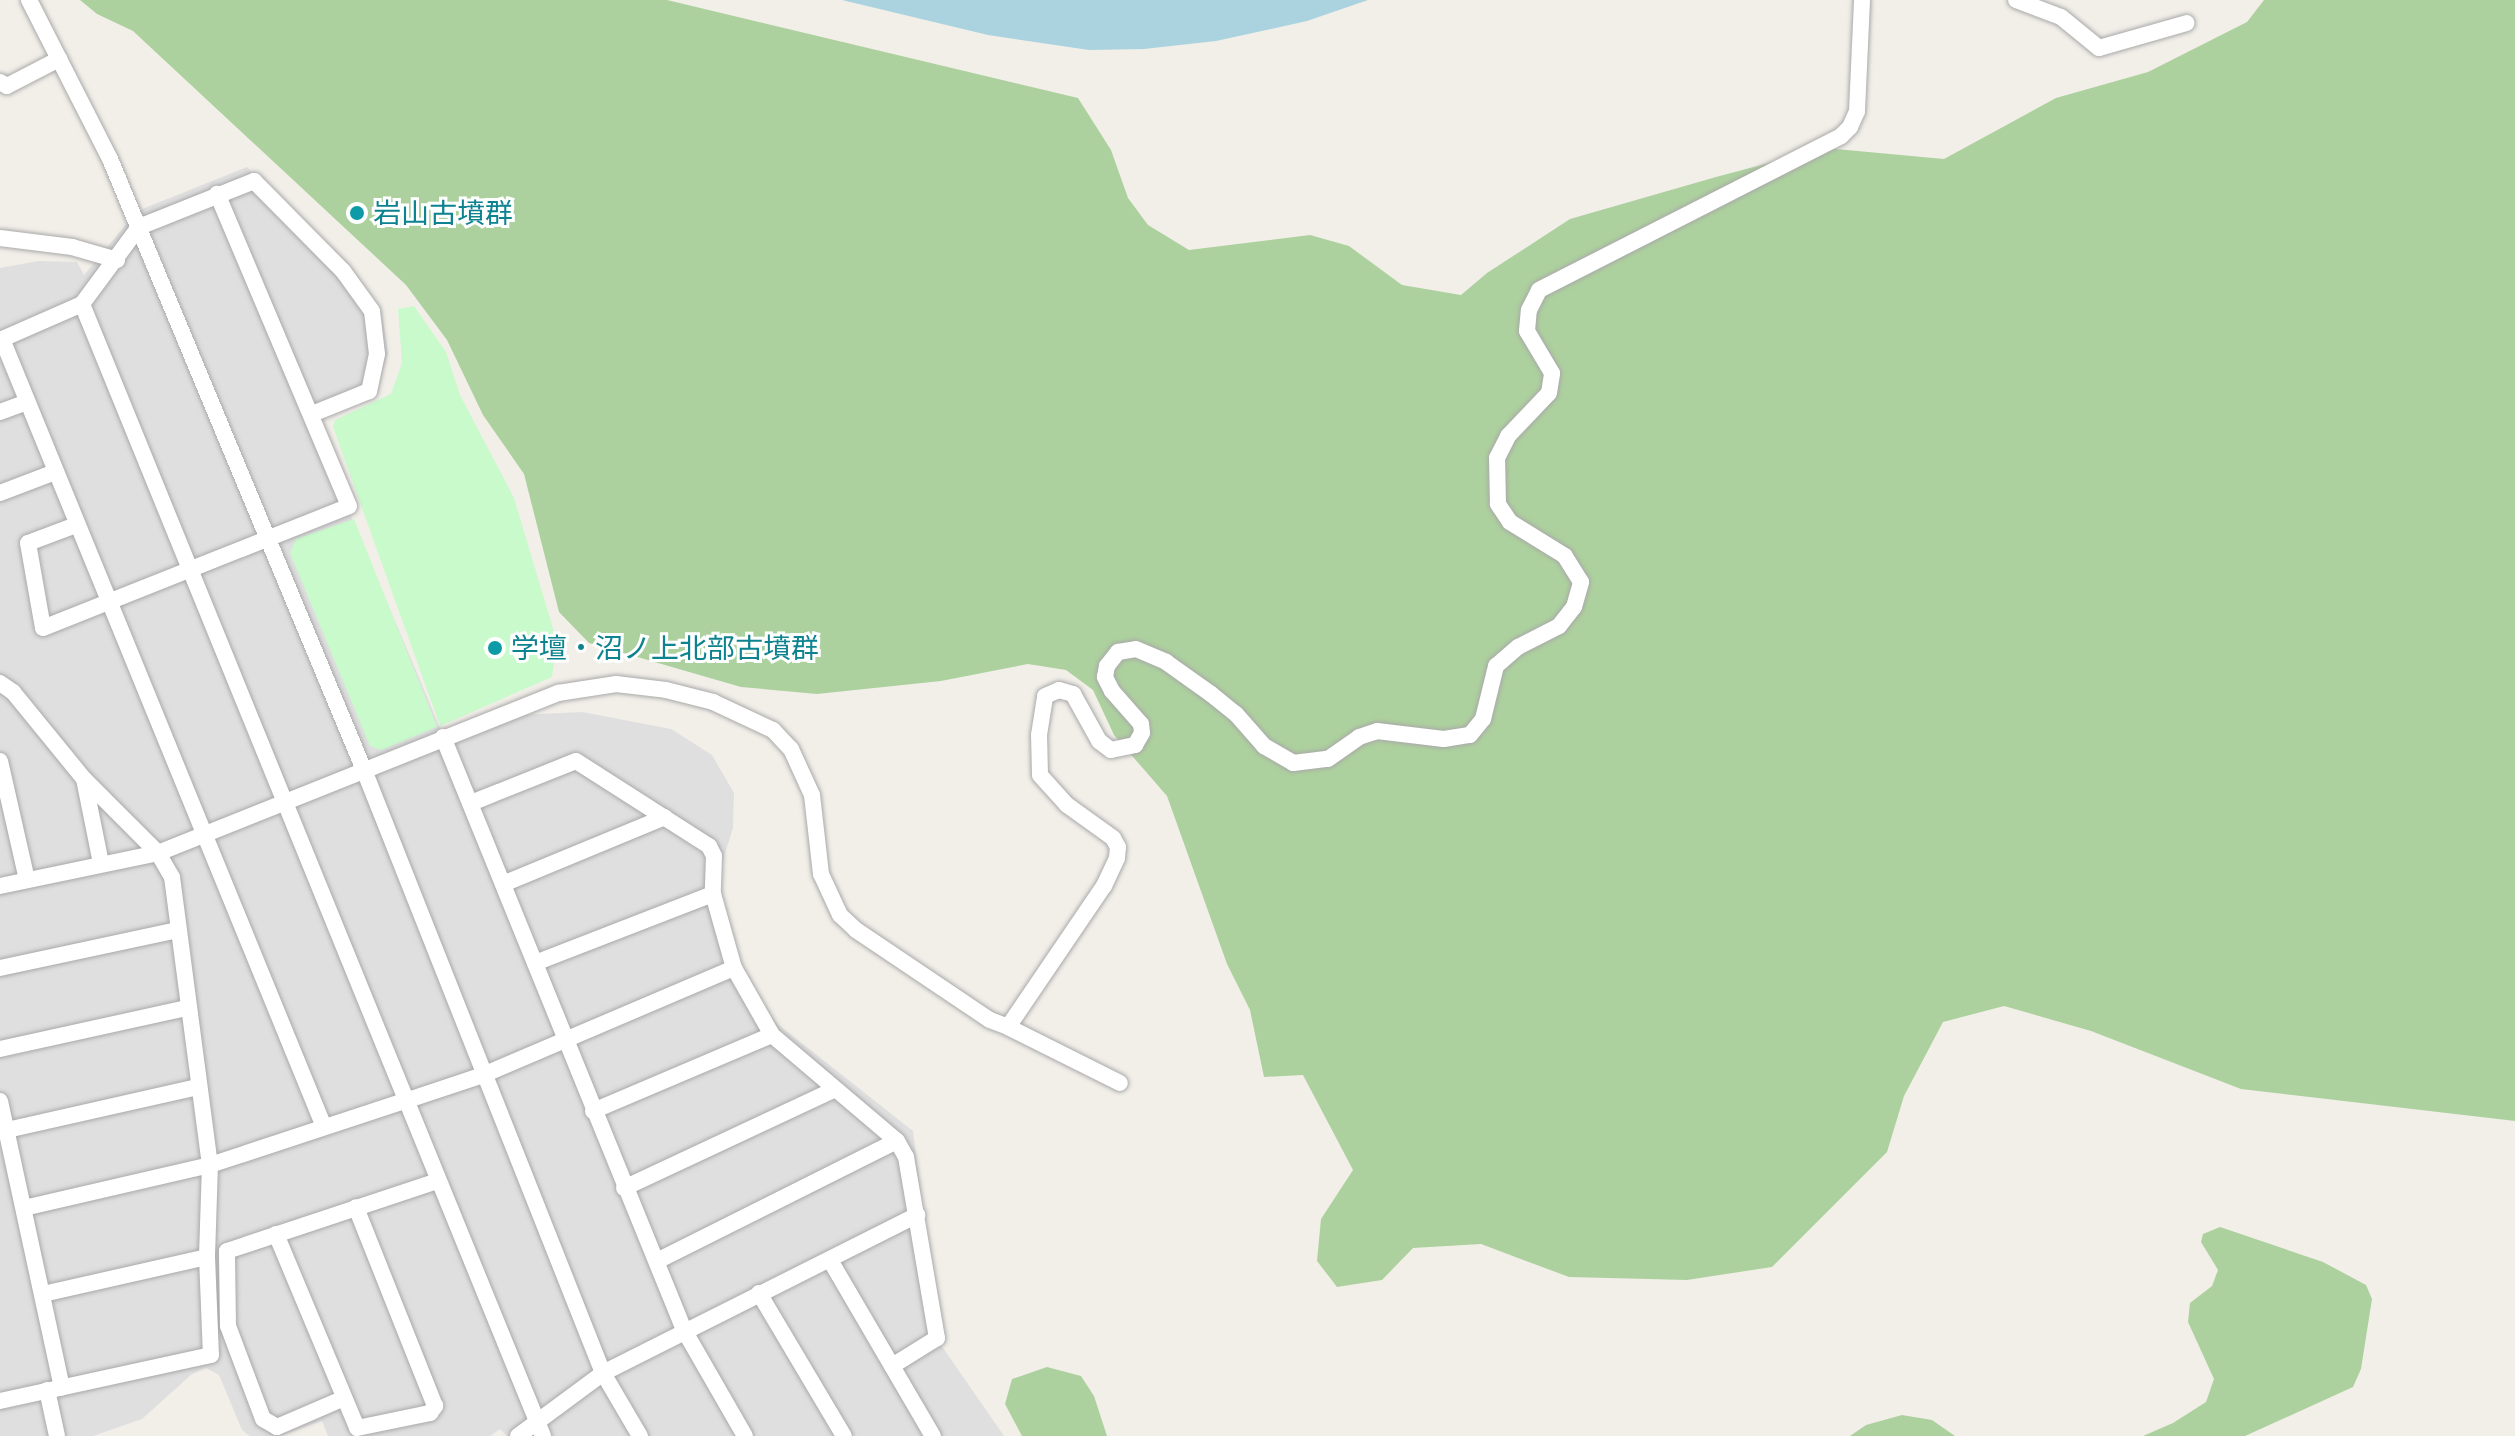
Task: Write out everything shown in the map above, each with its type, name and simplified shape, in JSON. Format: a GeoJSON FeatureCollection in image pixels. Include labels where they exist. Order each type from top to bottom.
{"type":"FeatureCollection","features":[{"type":"Feature","properties":{"kind":"street"},"geometry":{"type":"LineString","coordinates":[[29,0],[110,159],[139,227],[364,770],[603,1373],[640,1436]]}},
{"type":"Feature","properties":{"kind":"street"},"geometry":{"type":"LineString","coordinates":[[1008,1027],[1104,886],[1117,858],[1118,847],[1113,838],[1067,805],[1040,775],[1039,735],[1045,696],[1059,690],[1073,694],[1083,707],[1099,741],[1111,750],[1135,745],[1142,733],[1141,724],[1107,685],[1105,677],[1107,666],[1118,652],[1136,649],[1166,662],[1211,694],[1236,714],[1264,746],[1293,763],[1328,759],[1359,737],[1377,731],[1444,739],[1470,735],[1483,719],[1496,666],[1518,647],[1559,626],[1574,607],[1581,582],[1565,556],[1510,522],[1498,504],[1497,458],[1508,436],[1549,393],[1552,373],[1527,331],[1529,310],[1539,290],[1841,136],[1850,127],[1857,111],[1862,0]]}},
{"type":"Feature","properties":{"kind":"street"},"geometry":{"type":"LineString","coordinates":[[2016,0],[2061,17],[2099,48],[2187,23]]}},
{"type":"Feature","properties":{"kind":"street"},"geometry":{"type":"LineString","coordinates":[[0,82],[7,86],[59,59]]}},
{"type":"Feature","properties":{"kind":"street"},"geometry":{"type":"LineString","coordinates":[[312,414],[369,391],[377,354],[372,311],[343,271],[254,181],[139,227],[82,304],[1,339],[324,1127]]}},
{"type":"Feature","properties":{"kind":"street"},"geometry":{"type":"LineString","coordinates":[[76,525],[28,543],[43,628],[349,506],[217,194]]}},
{"type":"Feature","properties":{"kind":"street"},"geometry":{"type":"LineString","coordinates":[[0,238],[72,247],[117,260]]}},
{"type":"Feature","properties":{"kind":"street"},"geometry":{"type":"LineString","coordinates":[[82,304],[539,1430]]}},
{"type":"Feature","properties":{"kind":"street"},"geometry":{"type":"LineString","coordinates":[[0,412],[27,402]]}},
{"type":"Feature","properties":{"kind":"street"},"geometry":{"type":"LineString","coordinates":[[0,493],[55,472]]}},
{"type":"Feature","properties":{"kind":"street"},"geometry":{"type":"LineString","coordinates":[[0,683],[13,692],[84,779],[158,853],[172,877],[210,1165],[207,1257],[211,1355],[0,1401]]}},
{"type":"Feature","properties":{"kind":"street"},"geometry":{"type":"LineString","coordinates":[[0,886],[158,853],[558,693],[616,684],[666,690],[746,715],[773,730],[802,767],[812,795],[821,874],[840,915],[856,930],[990,1020],[1120,1083]]}},
{"type":"Feature","properties":{"kind":"street"},"geometry":{"type":"LineString","coordinates":[[443,737],[684,1330],[745,1436]]}},
{"type":"Feature","properties":{"kind":"street"},"geometry":{"type":"LineString","coordinates":[[0,761],[27,880]]}},
{"type":"Feature","properties":{"kind":"street"},"geometry":{"type":"LineString","coordinates":[[471,803],[576,761],[709,846],[714,856],[713,894],[734,968],[772,1035],[897,1141],[906,1157],[937,1338],[892,1366]]}},
{"type":"Feature","properties":{"kind":"street"},"geometry":{"type":"LineString","coordinates":[[84,779],[101,863]]}},
{"type":"Feature","properties":{"kind":"street"},"geometry":{"type":"LineString","coordinates":[[503,884],[665,817]]}},
{"type":"Feature","properties":{"kind":"street"},"geometry":{"type":"LineString","coordinates":[[535,963],[713,894]]}},
{"type":"Feature","properties":{"kind":"street"},"geometry":{"type":"LineString","coordinates":[[0,968],[177,930]]}},
{"type":"Feature","properties":{"kind":"street"},"geometry":{"type":"LineString","coordinates":[[24,1208],[210,1165],[483,1075],[734,968]]}},
{"type":"Feature","properties":{"kind":"street"},"geometry":{"type":"LineString","coordinates":[[0,1049],[187,1008]]}},
{"type":"Feature","properties":{"kind":"street"},"geometry":{"type":"LineString","coordinates":[[593,1111],[772,1035]]}},
{"type":"Feature","properties":{"kind":"street"},"geometry":{"type":"LineString","coordinates":[[7,1130],[198,1087]]}},
{"type":"Feature","properties":{"kind":"street"},"geometry":{"type":"LineString","coordinates":[[624,1188],[835,1089]]}},
{"type":"Feature","properties":{"kind":"street"},"geometry":{"type":"LineString","coordinates":[[0,1101],[7,1130],[6,1163],[24,1208],[43,1294],[57,1436]]}},
{"type":"Feature","properties":{"kind":"street"},"geometry":{"type":"LineString","coordinates":[[657,1261],[897,1141]]}},
{"type":"Feature","properties":{"kind":"street"},"geometry":{"type":"LineString","coordinates":[[342,1399],[277,1427],[263,1419],[228,1326],[227,1251],[437,1181]]}},
{"type":"Feature","properties":{"kind":"street"},"geometry":{"type":"LineString","coordinates":[[276,1234],[342,1399],[357,1428],[430,1413],[435,1406],[356,1207]]}},
{"type":"Feature","properties":{"kind":"street"},"geometry":{"type":"LineString","coordinates":[[518,1436],[539,1430],[603,1373],[917,1215]]}},
{"type":"Feature","properties":{"kind":"street"},"geometry":{"type":"LineString","coordinates":[[43,1294],[207,1257]]}},
{"type":"Feature","properties":{"kind":"street"},"geometry":{"type":"LineString","coordinates":[[830,1260],[933,1436]]}},
{"type":"Feature","properties":{"kind":"street"},"geometry":{"type":"LineString","coordinates":[[759,1293],[844,1436]]}},
{"type":"Feature","properties":{"kind":"shaded area"},"geometry":{"type":"Polygon","coordinates":[[[247,167],[381,308],[388,353],[375,397],[327,414],[313,426],[446,742],[518,715],[582,712],[671,729],[712,755],[734,793],[733,828],[716,882],[729,948],[775,1022],[913,1131],[939,1342],[1004,1436],[507,1436],[500,1429],[490,1436],[328,1436],[322,1421],[280,1436],[250,1436],[242,1430],[219,1375],[206,1368],[192,1374],[142,1419],[93,1436],[0,1436],[0,268],[38,261],[77,262],[84,275],[137,211],[247,167]]]}},
{"type":"Feature","properties":{"kind":"green space"},"geometry":{"type":"Polygon","coordinates":[[[80,0],[667,0],[1078,98],[1111,150],[1128,198],[1148,225],[1189,250],[1310,235],[1349,246],[1402,285],[1461,295],[1487,273],[1570,219],[1716,177],[1825,148],[1944,159],[2056,98],[2148,72],[2247,22],[2264,0],[2515,0],[2515,1121],[2241,1089],[2091,1031],[2004,1006],[1943,1022],[1904,1096],[1887,1152],[1772,1267],[1687,1280],[1569,1277],[1481,1244],[1413,1248],[1382,1280],[1337,1287],[1317,1261],[1321,1219],[1353,1170],[1303,1075],[1264,1077],[1250,1010],[1227,964],[1167,796],[1114,735],[1093,690],[1066,670],[1028,664],[941,681],[817,694],[741,687],[589,643],[559,612],[524,474],[483,415],[447,340],[406,285],[133,31],[97,14],[80,0]]]}},
{"type":"Feature","properties":{"kind":"green space"},"geometry":{"type":"Polygon","coordinates":[[[414,306],[446,352],[460,395],[514,498],[557,642],[552,677],[440,726],[333,427],[335,420],[391,394],[402,363],[398,309],[414,306]]]}},
{"type":"Feature","properties":{"kind":"green space"},"geometry":{"type":"Polygon","coordinates":[[[354,519],[437,727],[381,750],[370,746],[290,553],[296,539],[354,519]]]}},
{"type":"Feature","properties":{"kind":"green space"},"geometry":{"type":"Polygon","coordinates":[[[2220,1227],[2323,1262],[2366,1285],[2372,1299],[2361,1369],[2353,1387],[2245,1436],[2143,1436],[2173,1423],[2206,1402],[2214,1379],[2188,1322],[2190,1303],[2212,1286],[2218,1270],[2201,1242],[2203,1234],[2220,1227]]]}},
{"type":"Feature","properties":{"kind":"green space"},"geometry":{"type":"Polygon","coordinates":[[[1047,1367],[1081,1376],[1094,1396],[1107,1436],[1022,1436],[1005,1404],[1012,1379],[1047,1367]]]}},
{"type":"Feature","properties":{"kind":"green space"},"geometry":{"type":"Polygon","coordinates":[[[1902,1415],[1932,1420],[1955,1436],[1850,1436],[1866,1425],[1902,1415]]]}},
{"type":"Feature","properties":{"kind":"water"},"geometry":{"type":"Polygon","coordinates":[[[842,0],[1368,0],[1307,21],[1216,41],[1144,49],[1089,50],[988,35],[842,0]]]}},
{"type":"Feature","properties":{"kind":"place","name":"岩山古墳群"},"geometry":{"type":"Point","coordinates":[357,213]}},
{"type":"Feature","properties":{"kind":"place","name":"学壇・沼ノ上北部古墳群"},"geometry":{"type":"Point","coordinates":[495,648]}}]}
